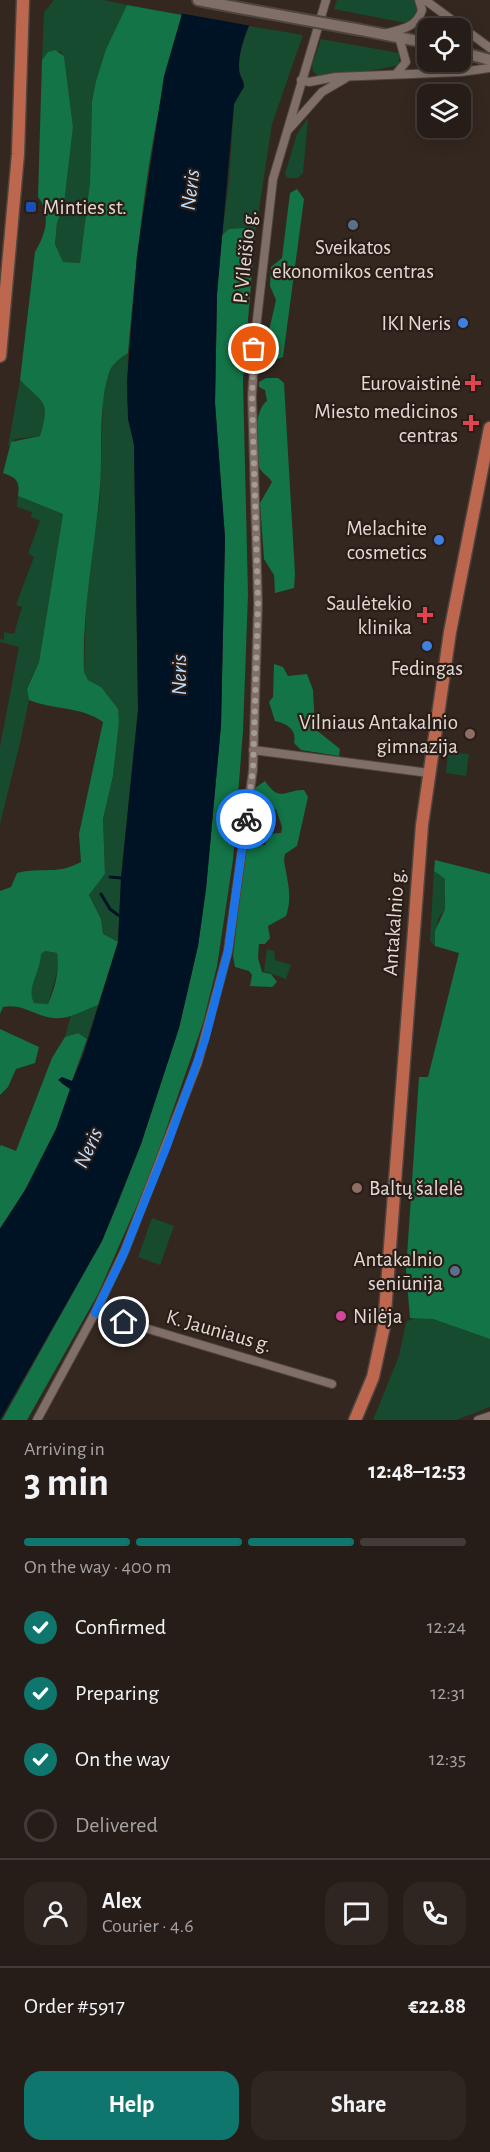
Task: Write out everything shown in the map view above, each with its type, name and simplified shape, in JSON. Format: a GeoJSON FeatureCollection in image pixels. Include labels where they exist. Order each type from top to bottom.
{"type":"FeatureCollection","features":[{"type":"Feature","properties":{"kind":"main road"},"geometry":{"type":"LineString","coordinates":[[0,356],[18,154],[23,0]]}},
{"type":"Feature","properties":{"kind":"main road"},"geometry":{"type":"LineString","coordinates":[[198,0],[417,41]]}},
{"type":"Feature","properties":{"kind":"main road"},"geometry":{"type":"LineString","coordinates":[[471,55],[490,60]]}},
{"type":"Feature","properties":{"kind":"main road","name":"Antakalnio g."},"geometry":{"type":"LineString","coordinates":[[355,1420],[374,1377],[384,1326],[414,914],[429,773],[450,633],[490,428]]}},
{"type":"Feature","properties":{"kind":"street","name":"P. Vileišio g."},"geometry":{"type":"LineString","coordinates":[[37,1420],[119,1264],[175,1126],[211,1018],[228,951],[253,750],[258,603],[253,370],[270,203],[285,134],[305,81],[326,0]]}},
{"type":"Feature","properties":{"kind":"street"},"geometry":{"type":"LineString","coordinates":[[382,34],[412,25],[422,10],[419,0]]}},
{"type":"Feature","properties":{"kind":"street"},"geometry":{"type":"LineString","coordinates":[[425,0],[490,48]]}},
{"type":"Feature","properties":{"kind":"street"},"geometry":{"type":"LineString","coordinates":[[396,74],[406,62],[399,37]]}},
{"type":"Feature","properties":{"kind":"street"},"geometry":{"type":"LineString","coordinates":[[305,81],[461,72],[490,68]]}},
{"type":"Feature","properties":{"kind":"street"},"geometry":{"type":"LineString","coordinates":[[285,134],[322,92],[347,77]]}},
{"type":"Feature","properties":{"kind":"street"},"geometry":{"type":"LineString","coordinates":[[305,81],[322,92]]}},
{"type":"Feature","properties":{"kind":"street"},"geometry":{"type":"LineString","coordinates":[[253,750],[429,773]]}},
{"type":"Feature","properties":{"kind":"street","name":"K. Jauniaus g."},"geometry":{"type":"LineString","coordinates":[[95,1313],[332,1384]]}},
{"type":"Feature","properties":{"kind":"street"},"geometry":{"type":"LineString","coordinates":[[478,1420],[490,1416]]}},
{"type":"Feature","properties":{"kind":"green space"},"geometry":{"type":"Polygon","coordinates":[[[54,0],[104,0],[127,5],[106,49],[92,101],[90,182],[80,263],[63,262],[55,244],[57,223],[64,204],[73,127],[64,56],[60,51],[42,60],[44,12],[54,0]]]}},
{"type":"Feature","properties":{"kind":"green space"},"geometry":{"type":"Polygon","coordinates":[[[337,0],[414,0],[417,10],[413,19],[406,23],[334,9],[337,0]]]}},
{"type":"Feature","properties":{"kind":"green space"},"geometry":{"type":"Polygon","coordinates":[[[127,5],[182,15],[161,99],[146,183],[128,353],[111,368],[105,391],[97,521],[85,628],[84,672],[88,680],[101,687],[118,709],[119,722],[113,776],[103,819],[105,874],[89,895],[101,919],[103,934],[118,942],[98,1005],[59,1018],[46,1017],[10,1006],[3,1007],[0,1014],[0,891],[11,887],[17,873],[64,869],[81,862],[79,834],[103,722],[86,713],[29,700],[27,689],[39,662],[63,514],[18,496],[16,481],[3,473],[11,442],[40,436],[45,415],[43,403],[20,380],[35,252],[46,225],[45,211],[38,197],[42,60],[48,52],[55,50],[64,56],[73,127],[64,204],[57,223],[55,244],[63,262],[80,263],[90,182],[92,101],[106,49],[127,5]],[[45,951],[41,954],[32,986],[34,1003],[48,1004],[56,979],[57,953],[45,951]]]}},
{"type":"Feature","properties":{"kind":"green space"},"geometry":{"type":"Polygon","coordinates":[[[249,26],[303,35],[272,124],[255,236],[251,231],[229,229],[222,235],[229,182],[234,104],[244,83],[239,62],[249,26]]]}},
{"type":"Feature","properties":{"kind":"green space"},"geometry":{"type":"Polygon","coordinates":[[[321,39],[399,53],[399,64],[386,68],[319,77],[313,71],[312,66],[321,39]]]}},
{"type":"Feature","properties":{"kind":"green space"},"geometry":{"type":"Polygon","coordinates":[[[308,118],[303,173],[298,178],[287,178],[285,174],[297,134],[308,118]]]}},
{"type":"Feature","properties":{"kind":"green space"},"geometry":{"type":"Polygon","coordinates":[[[297,189],[304,199],[283,357],[266,363],[258,359],[258,350],[266,344],[276,300],[270,286],[271,267],[282,258],[290,193],[297,189]]]}},
{"type":"Feature","properties":{"kind":"green space"},"geometry":{"type":"Polygon","coordinates":[[[244,228],[255,236],[243,380],[248,594],[243,731],[233,860],[217,966],[203,1023],[151,1173],[98,1294],[27,1420],[2,1420],[102,1241],[118,1203],[141,1144],[179,1028],[198,946],[206,889],[221,725],[225,538],[215,403],[217,294],[222,235],[229,229],[244,228]]]}},
{"type":"Feature","properties":{"kind":"green space"},"geometry":{"type":"Polygon","coordinates":[[[128,353],[127,402],[134,445],[138,710],[121,878],[118,942],[103,935],[101,919],[89,895],[105,874],[103,819],[113,776],[119,722],[101,687],[88,680],[84,672],[87,584],[100,498],[103,400],[108,374],[115,362],[128,353]]]}},
{"type":"Feature","properties":{"kind":"green space"},"geometry":{"type":"Polygon","coordinates":[[[266,378],[278,378],[284,383],[295,574],[294,588],[275,593],[274,575],[264,559],[260,503],[272,482],[259,467],[256,449],[258,420],[263,405],[267,401],[265,390],[259,387],[259,382],[266,378]]]}},
{"type":"Feature","properties":{"kind":"green space"},"geometry":{"type":"Polygon","coordinates":[[[20,380],[43,403],[45,415],[40,436],[15,439],[8,446],[20,380]]]}},
{"type":"Feature","properties":{"kind":"green space"},"geometry":{"type":"Polygon","coordinates":[[[18,496],[63,514],[39,662],[27,688],[29,700],[0,824],[0,747],[19,647],[0,642],[0,639],[4,640],[4,632],[14,634],[22,607],[16,605],[34,557],[28,554],[40,521],[31,517],[32,512],[17,507],[18,496]]]}},
{"type":"Feature","properties":{"kind":"green space"},"geometry":{"type":"Polygon","coordinates":[[[274,664],[283,667],[288,676],[307,674],[313,690],[315,729],[340,749],[339,756],[301,750],[294,743],[294,734],[290,728],[275,721],[269,702],[273,697],[274,664]]]}},
{"type":"Feature","properties":{"kind":"green space"},"geometry":{"type":"Polygon","coordinates":[[[448,752],[469,754],[466,776],[446,773],[448,752]]]}},
{"type":"Feature","properties":{"kind":"green space"},"geometry":{"type":"Polygon","coordinates":[[[265,781],[279,794],[304,790],[308,797],[297,846],[285,854],[289,895],[286,916],[268,926],[270,938],[265,944],[259,944],[258,958],[262,972],[271,974],[277,982],[272,987],[250,986],[252,975],[249,971],[235,967],[233,956],[247,836],[253,832],[260,845],[265,845],[268,834],[281,833],[282,827],[276,809],[260,813],[253,805],[255,788],[265,781]]]}},
{"type":"Feature","properties":{"kind":"green space"},"geometry":{"type":"Polygon","coordinates":[[[435,860],[490,874],[490,1339],[433,1319],[410,1318],[406,1271],[419,1077],[428,1077],[459,953],[435,946],[435,931],[445,909],[445,879],[434,871],[435,860]]]}},
{"type":"Feature","properties":{"kind":"green space"},"geometry":{"type":"Polygon","coordinates":[[[434,871],[445,879],[446,886],[445,909],[438,919],[435,946],[430,941],[434,871]]]}},
{"type":"Feature","properties":{"kind":"green space"},"geometry":{"type":"Polygon","coordinates":[[[267,949],[274,951],[275,960],[291,965],[286,979],[264,971],[267,949]]]}},
{"type":"Feature","properties":{"kind":"green space"},"geometry":{"type":"Polygon","coordinates":[[[45,951],[57,953],[59,965],[48,1004],[33,1003],[32,985],[40,954],[45,951]]]}},
{"type":"Feature","properties":{"kind":"green space"},"geometry":{"type":"Polygon","coordinates":[[[98,1005],[87,1039],[78,1033],[65,1037],[71,1015],[98,1005]]]}},
{"type":"Feature","properties":{"kind":"green space"},"geometry":{"type":"Polygon","coordinates":[[[0,1029],[39,1047],[35,1063],[16,1069],[8,1087],[0,1095],[0,1029]]]}},
{"type":"Feature","properties":{"kind":"green space"},"geometry":{"type":"Polygon","coordinates":[[[78,1033],[87,1039],[72,1081],[65,1079],[61,1083],[70,1089],[58,1126],[32,1179],[0,1228],[0,1147],[1,1145],[16,1151],[52,1058],[65,1037],[78,1033]]]}},
{"type":"Feature","properties":{"kind":"green space"},"geometry":{"type":"Polygon","coordinates":[[[152,1218],[174,1226],[160,1265],[138,1257],[152,1218]]]}},
{"type":"Feature","properties":{"kind":"green space"},"geometry":{"type":"Polygon","coordinates":[[[418,1316],[490,1339],[490,1407],[456,1420],[373,1420],[399,1356],[406,1322],[418,1316]]]}},
{"type":"Feature","properties":{"kind":"water","name":"Neris"},"geometry":{"type":"Polygon","coordinates":[[[186,0],[261,0],[246,33],[239,60],[239,71],[244,87],[234,104],[217,294],[215,403],[225,538],[221,725],[206,889],[198,946],[179,1028],[141,1144],[102,1241],[0,1420],[0,1229],[25,1190],[56,1129],[70,1089],[58,1080],[62,1077],[72,1081],[83,1056],[118,942],[121,878],[138,710],[134,445],[128,419],[127,381],[137,255],[164,76],[186,0]]]}},
{"type":"Feature","properties":{"kind":"pier"},"geometry":{"type":"Polygon","coordinates":[[[183,0],[264,0],[252,26],[179,13],[183,0]]]}},
{"type":"Feature","properties":{"kind":"waterway"},"geometry":{"type":"LineString","coordinates":[[110,877],[121,878]]}},
{"type":"Feature","properties":{"kind":"waterway"},"geometry":{"type":"LineString","coordinates":[[101,894],[110,909],[118,915]]}},
{"type":"Feature","properties":{"kind":"way so far"},"geometry":{"type":"LineString","coordinates":[[246,819],[253,770],[252,720],[258,603],[252,396],[254,349]]}},
{"type":"Feature","properties":{"kind":"place","name":"Minties st."},"geometry":{"type":"Point","coordinates":[31,207]}},
{"type":"Feature","properties":{"kind":"place","name":"Sveikatos ekonomikos centras"},"geometry":{"type":"Point","coordinates":[353,225]}},
{"type":"Feature","properties":{"kind":"place","name":"IKI Neris"},"geometry":{"type":"Point","coordinates":[463,323]}},
{"type":"Feature","properties":{"kind":"place","name":"Eurovaistinė"},"geometry":{"type":"Point","coordinates":[473,383]}},
{"type":"Feature","properties":{"kind":"place","name":"Miesto medicinos centras"},"geometry":{"type":"Point","coordinates":[471,423]}},
{"type":"Feature","properties":{"kind":"place","name":"Melachite cosmetics"},"geometry":{"type":"Point","coordinates":[439,540]}},
{"type":"Feature","properties":{"kind":"place","name":"Saulėtekio klinika"},"geometry":{"type":"Point","coordinates":[425,615]}},
{"type":"Feature","properties":{"kind":"place","name":"Fedingas"},"geometry":{"type":"Point","coordinates":[427,646]}},
{"type":"Feature","properties":{"kind":"place","name":"Vilniaus Antakalnio gimnazija"},"geometry":{"type":"Point","coordinates":[470,734]}},
{"type":"Feature","properties":{"kind":"place","name":"Baltų šalelė"},"geometry":{"type":"Point","coordinates":[357,1188]}},
{"type":"Feature","properties":{"kind":"place","name":"Antakalnio seniūnija"},"geometry":{"type":"Point","coordinates":[455,1271]}},
{"type":"Feature","properties":{"kind":"place","name":"Nilėja"},"geometry":{"type":"Point","coordinates":[341,1316]}},
{"type":"Feature","properties":{"kind":"route"},"geometry":{"type":"LineString","coordinates":[[124,1322],[95,1313],[122,1258],[167,1146],[205,1040],[228,951],[246,819]]}}]}
